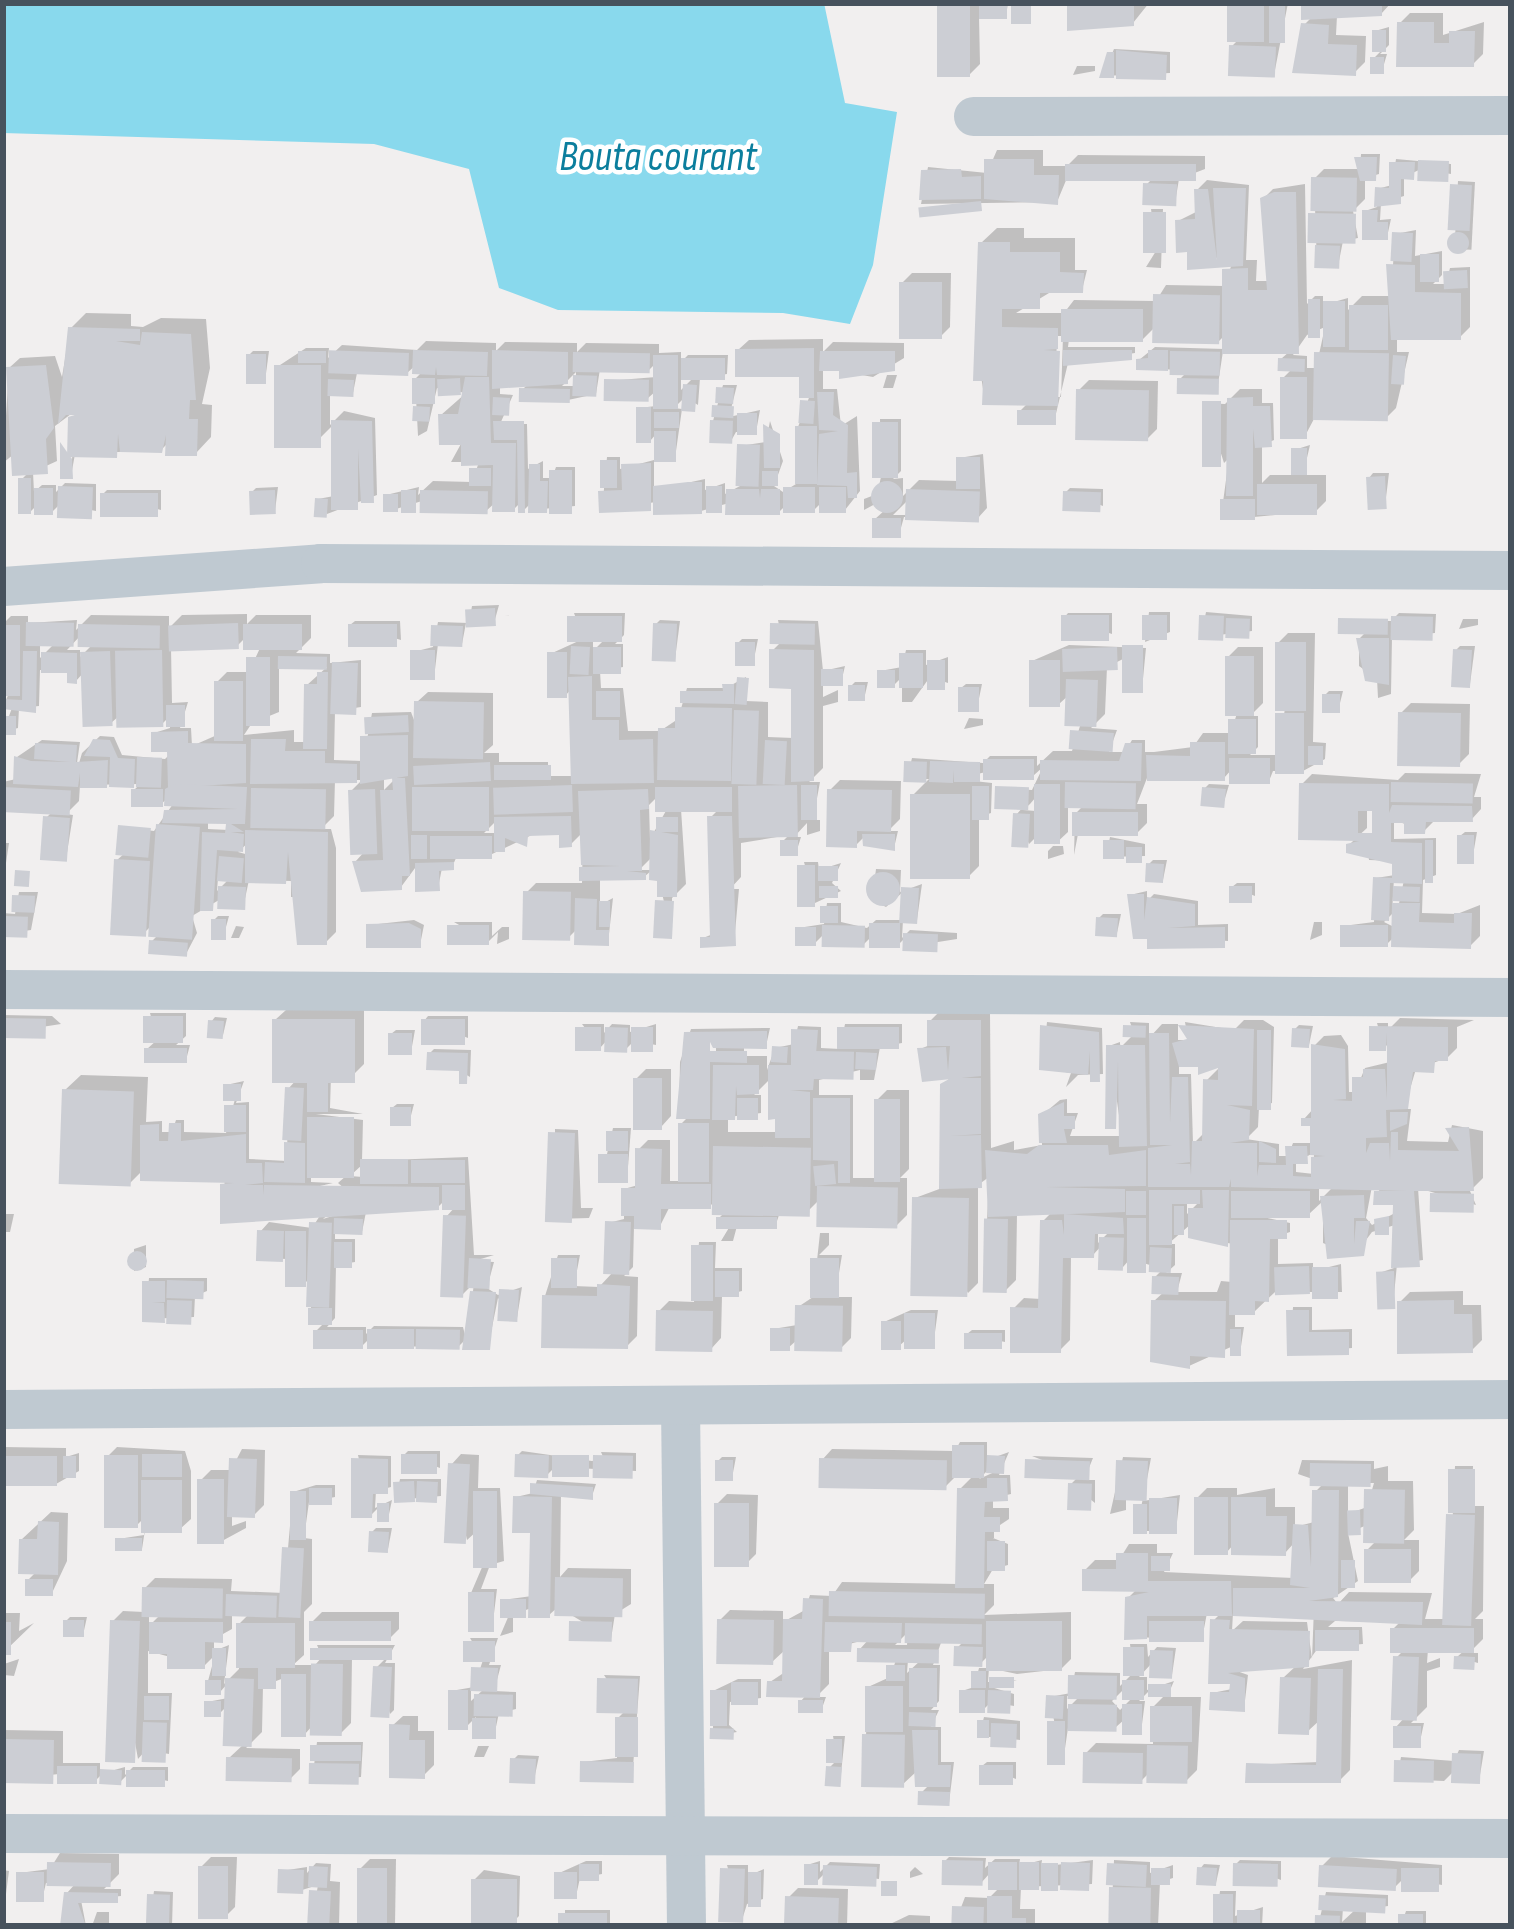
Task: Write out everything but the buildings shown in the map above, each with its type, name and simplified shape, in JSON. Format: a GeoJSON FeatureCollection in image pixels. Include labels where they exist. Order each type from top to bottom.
{"type":"FeatureCollection","features":[{"type":"Feature","properties":{"kind":"street"},"geometry":{"type":"LineString","coordinates":[[973,116],[1511,116]]}},
{"type":"Feature","properties":{"kind":"street"},"geometry":{"type":"LineString","coordinates":[[3,586],[320,563],[1511,570]]}},
{"type":"Feature","properties":{"kind":"street"},"geometry":{"type":"LineString","coordinates":[[3,989],[1511,998]]}},
{"type":"Feature","properties":{"kind":"street"},"geometry":{"type":"LineString","coordinates":[[3,1408],[1511,1399]]}},
{"type":"Feature","properties":{"kind":"street"},"geometry":{"type":"LineString","coordinates":[[680,1405],[686,1926]]}},
{"type":"Feature","properties":{"kind":"street"},"geometry":{"type":"LineString","coordinates":[[3,1834],[686,1841],[1511,1838]]}},
{"type":"Feature","properties":{"kind":"water","name":"Bouta courant"},"geometry":{"type":"Polygon","coordinates":[[[3,3],[824,3],[845,103],[897,112],[873,265],[850,324],[783,313],[558,310],[499,288],[469,169],[374,144],[3,133],[3,3]]]}}]}
